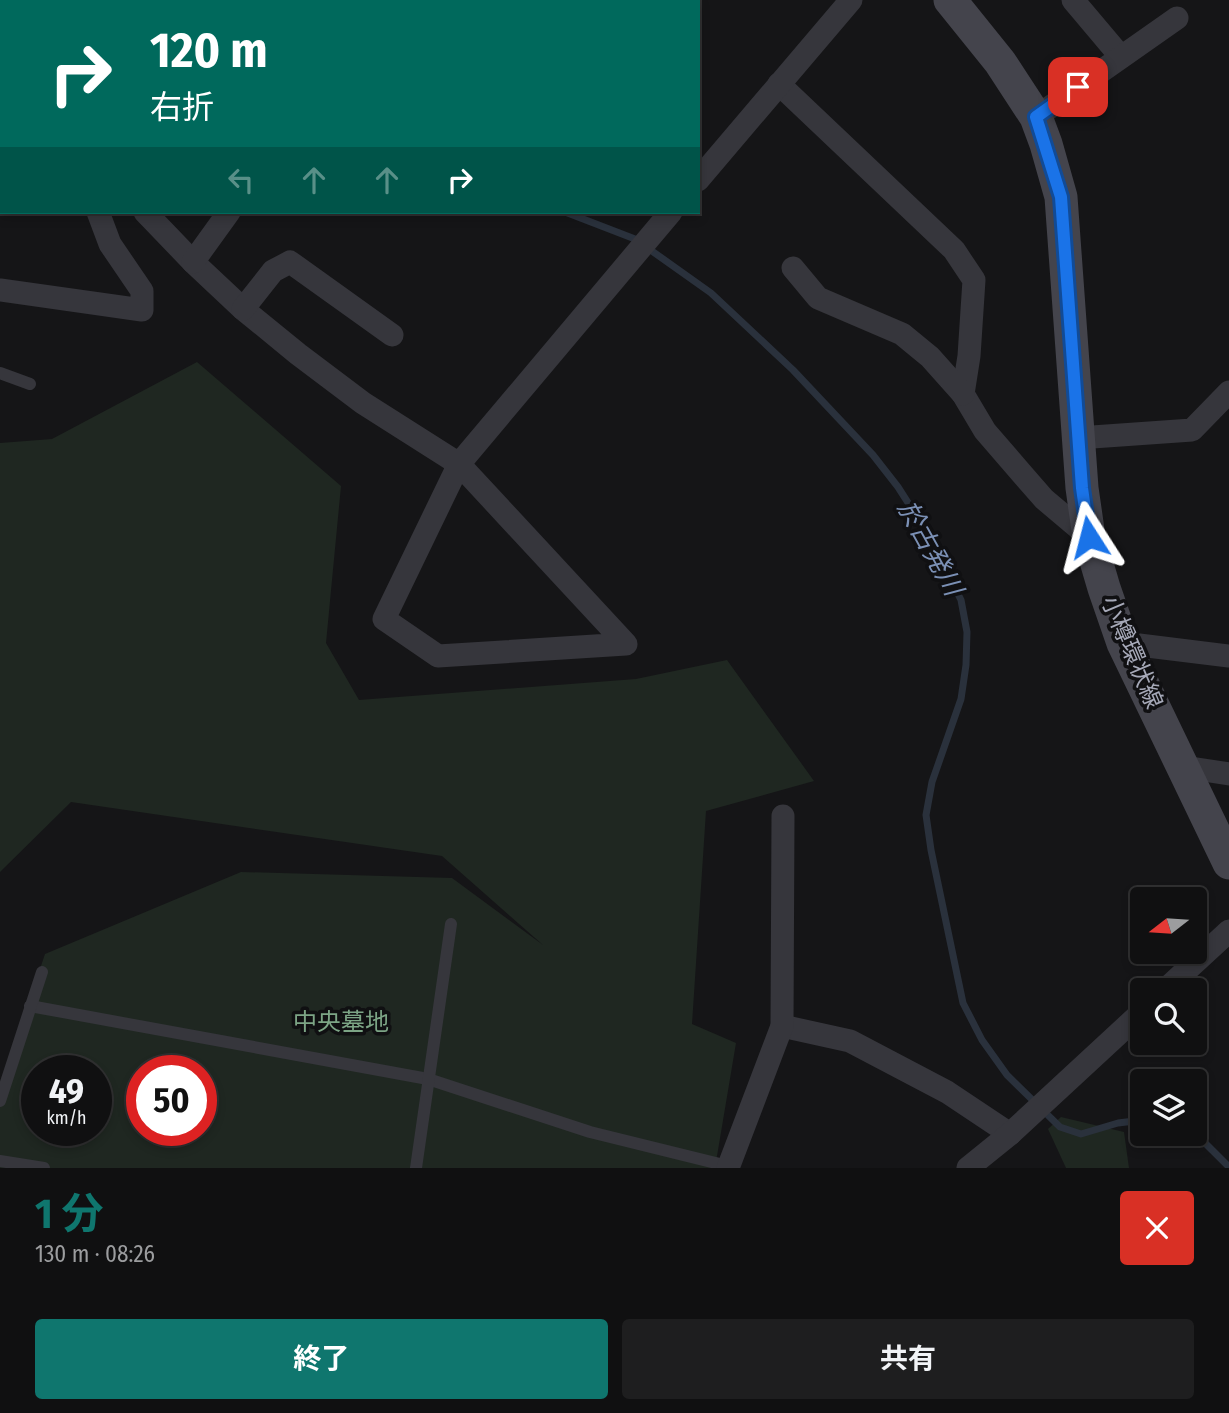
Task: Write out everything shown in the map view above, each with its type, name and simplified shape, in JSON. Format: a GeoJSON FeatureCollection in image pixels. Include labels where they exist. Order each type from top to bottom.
{"type":"FeatureCollection","features":[{"type":"Feature","properties":{"kind":"main road","name":"小樽環状線"},"geometry":{"type":"LineString","coordinates":[[950,0],[1000,62],[1036,117],[1061,197],[1082,488],[1089,537],[1123,643],[1229,863]]}},
{"type":"Feature","properties":{"kind":"street"},"geometry":{"type":"LineString","coordinates":[[700,178],[851,0]]}},
{"type":"Feature","properties":{"kind":"street"},"geometry":{"type":"LineString","coordinates":[[1073,0],[1121,57]]}},
{"type":"Feature","properties":{"kind":"street"},"geometry":{"type":"LineString","coordinates":[[1036,117],[1177,18]]}},
{"type":"Feature","properties":{"kind":"street"},"geometry":{"type":"LineString","coordinates":[[779,83],[954,250],[974,280],[969,356],[963,394]]}},
{"type":"Feature","properties":{"kind":"street"},"geometry":{"type":"LineString","coordinates":[[0,290],[142,310],[142,291],[110,244],[99,214]]}},
{"type":"Feature","properties":{"kind":"street"},"geometry":{"type":"LineString","coordinates":[[147,214],[243,309],[363,403],[459,464],[626,644],[438,656],[384,619],[459,464],[669,214]]}},
{"type":"Feature","properties":{"kind":"street"},"geometry":{"type":"LineString","coordinates":[[193,262],[228,214]]}},
{"type":"Feature","properties":{"kind":"street"},"geometry":{"type":"LineString","coordinates":[[243,309],[273,271],[290,262],[392,335]]}},
{"type":"Feature","properties":{"kind":"street"},"geometry":{"type":"LineString","coordinates":[[793,268],[818,298],[902,334],[930,357],[963,394],[985,431],[1044,499],[1089,537]]}},
{"type":"Feature","properties":{"kind":"street"},"geometry":{"type":"LineString","coordinates":[[1078,438],[1192,430],[1229,392]]}},
{"type":"Feature","properties":{"kind":"street"},"geometry":{"type":"LineString","coordinates":[[1123,643],[1229,656]]}},
{"type":"Feature","properties":{"kind":"street"},"geometry":{"type":"LineString","coordinates":[[1184,767],[1229,774]]}},
{"type":"Feature","properties":{"kind":"street"},"geometry":{"type":"LineString","coordinates":[[728,1167],[782,1026],[783,816]]}},
{"type":"Feature","properties":{"kind":"street"},"geometry":{"type":"LineString","coordinates":[[1178,978],[1229,931]]}},
{"type":"Feature","properties":{"kind":"street"},"geometry":{"type":"LineString","coordinates":[[968,1168],[1010,1134],[1130,1023]]}},
{"type":"Feature","properties":{"kind":"street"},"geometry":{"type":"LineString","coordinates":[[782,1026],[850,1041],[947,1092],[1010,1134]]}},
{"type":"Feature","properties":{"kind":"lane"},"geometry":{"type":"LineString","coordinates":[[0,373],[30,384]]}},
{"type":"Feature","properties":{"kind":"lane"},"geometry":{"type":"LineString","coordinates":[[416,1168],[450,924]]}},
{"type":"Feature","properties":{"kind":"lane"},"geometry":{"type":"LineString","coordinates":[[0,1101],[42,972]]}},
{"type":"Feature","properties":{"kind":"lane"},"geometry":{"type":"LineString","coordinates":[[30,1006],[428,1079],[590,1132],[728,1167]]}},
{"type":"Feature","properties":{"kind":"lane"},"geometry":{"type":"LineString","coordinates":[[0,1161],[44,1168]]}},
{"type":"Feature","properties":{"kind":"green space","name":"中央墓地"},"geometry":{"type":"Polygon","coordinates":[[[197,362],[341,486],[326,643],[359,700],[636,679],[727,660],[814,781],[706,811],[692,1024],[736,1043],[715,1168],[0,1168],[0,1089],[45,954],[241,872],[452,878],[543,945],[442,856],[71,802],[0,872],[0,443],[52,439],[197,362]]]}},
{"type":"Feature","properties":{"kind":"green space"},"geometry":{"type":"Polygon","coordinates":[[[1061,1117],[1124,1132],[1129,1168],[1066,1168],[1048,1129],[1061,1117]]]}},
{"type":"Feature","properties":{"kind":"waterway","name":"於古発川"},"geometry":{"type":"LineString","coordinates":[[570,214],[635,239],[711,293],[793,370],[873,455],[898,487],[928,534],[961,600],[967,632],[961,699],[932,782],[926,815],[963,1003],[982,1040],[1007,1075],[1060,1127],[1081,1134],[1130,1122]]}},
{"type":"Feature","properties":{"kind":"waterway","name":"於古発川"},"geometry":{"type":"LineString","coordinates":[[1207,1145],[1229,1167]]}},
{"type":"Feature","properties":{"kind":"route"},"geometry":{"type":"LineString","coordinates":[[1078,87],[1036,117],[1061,197],[1082,488],[1089,537]]}}]}
